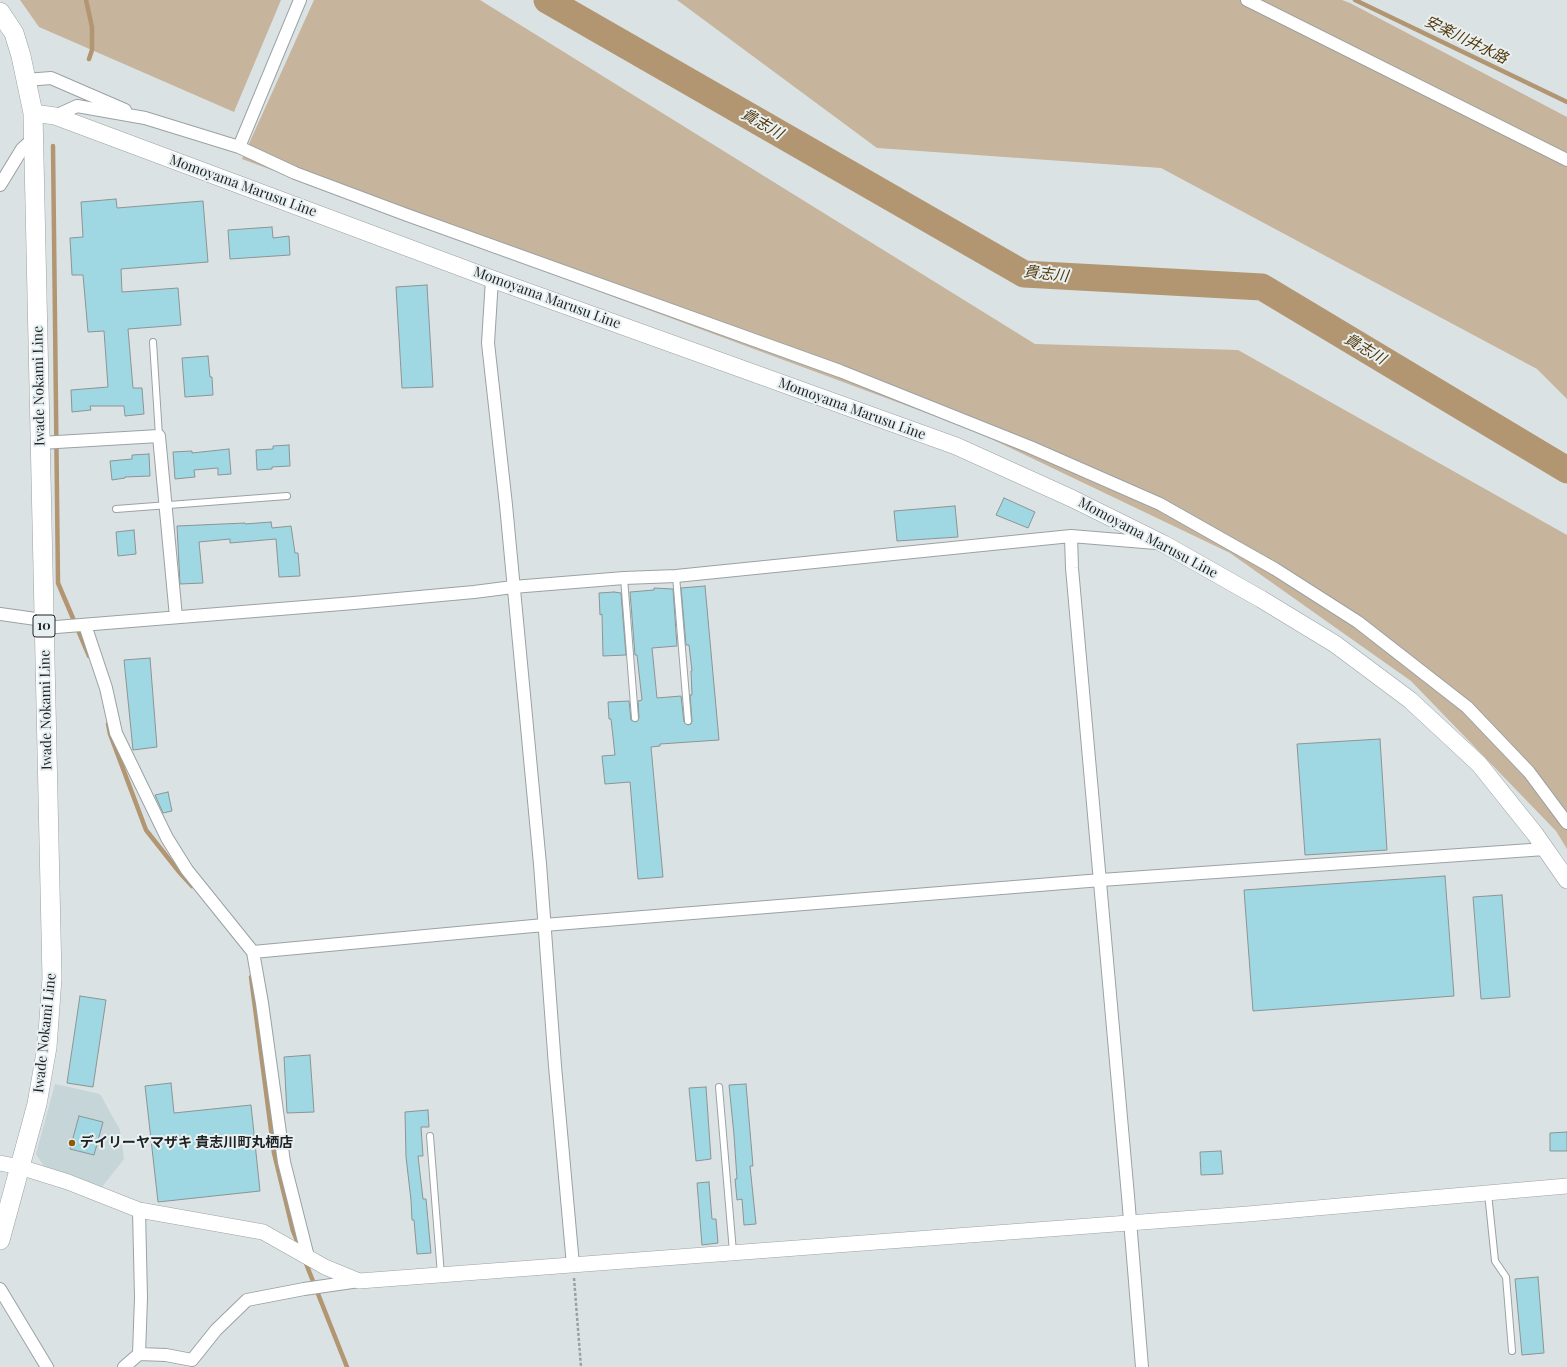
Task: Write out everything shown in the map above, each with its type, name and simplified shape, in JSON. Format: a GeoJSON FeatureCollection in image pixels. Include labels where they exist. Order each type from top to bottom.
{"type":"FeatureCollection","features":[{"type":"Feature","properties":{"kind":"main road","name":"Iwade Nokami Line"},"geometry":{"type":"LineString","coordinates":[[0,12],[14,33],[33,113],[52,978],[47,1047],[38,1104],[0,1240]]}},
{"type":"Feature","properties":{"kind":"main road","name":"Momoyama Marusu Line"},"geometry":{"type":"LineString","coordinates":[[33,113],[55,116],[492,279],[956,446],[1071,498],[1164,544],[1261,599],[1334,644],[1410,700],[1479,764],[1545,849],[1567,880]]}},
{"type":"Feature","properties":{"kind":"street"},"geometry":{"type":"LineString","coordinates":[[239,147],[300,0]]}},
{"type":"Feature","properties":{"kind":"street"},"geometry":{"type":"LineString","coordinates":[[1247,0],[1567,160]]}},
{"type":"Feature","properties":{"kind":"street"},"geometry":{"type":"LineString","coordinates":[[26,80],[51,78],[145,118],[239,147],[296,173],[400,212],[840,371],[1030,447],[1160,504],[1275,569],[1358,622],[1467,707],[1529,772],[1567,822]]}},
{"type":"Feature","properties":{"kind":"street"},"geometry":{"type":"LineString","coordinates":[[55,116],[77,106],[145,118]]}},
{"type":"Feature","properties":{"kind":"street"},"geometry":{"type":"LineString","coordinates":[[0,186],[22,149],[33,139]]}},
{"type":"Feature","properties":{"kind":"street"},"geometry":{"type":"LineString","coordinates":[[492,279],[488,343],[506,505],[540,864],[555,1066],[573,1266]]}},
{"type":"Feature","properties":{"kind":"street"},"geometry":{"type":"LineString","coordinates":[[40,443],[159,436],[176,617]]}},
{"type":"Feature","properties":{"kind":"street"},"geometry":{"type":"LineString","coordinates":[[1071,536],[1072,568],[1101,880],[1142,1367]]}},
{"type":"Feature","properties":{"kind":"street"},"geometry":{"type":"LineString","coordinates":[[0,614],[44,624],[85,625],[354,603],[513,587],[624,578],[676,576],[1071,536],[1164,544]]}},
{"type":"Feature","properties":{"kind":"street"},"geometry":{"type":"LineString","coordinates":[[85,625],[106,688],[116,733],[167,838],[187,870],[253,952],[262,1003],[284,1162],[308,1257]]}},
{"type":"Feature","properties":{"kind":"street"},"geometry":{"type":"LineString","coordinates":[[253,952],[544,925],[1101,880],[1545,849]]}},
{"type":"Feature","properties":{"kind":"street"},"geometry":{"type":"LineString","coordinates":[[0,1163],[20,1167],[68,1182],[139,1210],[263,1232],[325,1267],[359,1281]]}},
{"type":"Feature","properties":{"kind":"street"},"geometry":{"type":"LineString","coordinates":[[124,1367],[139,1354],[166,1355],[192,1360],[216,1330],[247,1300],[304,1289],[359,1281],[1131,1223],[1567,1186]]}},
{"type":"Feature","properties":{"kind":"street"},"geometry":{"type":"LineString","coordinates":[[139,1210],[142,1298],[139,1354]]}},
{"type":"Feature","properties":{"kind":"street"},"geometry":{"type":"LineString","coordinates":[[0,1289],[47,1367]]}},
{"type":"Feature","properties":{"kind":"lane"},"geometry":{"type":"LineString","coordinates":[[153,342],[159,436]]}},
{"type":"Feature","properties":{"kind":"lane"},"geometry":{"type":"LineString","coordinates":[[116,509],[287,496]]}},
{"type":"Feature","properties":{"kind":"lane"},"geometry":{"type":"LineString","coordinates":[[676,576],[688,721]]}},
{"type":"Feature","properties":{"kind":"lane"},"geometry":{"type":"LineString","coordinates":[[624,578],[635,718]]}},
{"type":"Feature","properties":{"kind":"lane"},"geometry":{"type":"LineString","coordinates":[[719,1087],[733,1252]]}},
{"type":"Feature","properties":{"kind":"lane"},"geometry":{"type":"LineString","coordinates":[[430,1136],[441,1275]]}},
{"type":"Feature","properties":{"kind":"lane"},"geometry":{"type":"LineString","coordinates":[[1488,1193],[1495,1261],[1506,1277],[1512,1351]]}},
{"type":"Feature","properties":{"kind":"path"},"geometry":{"type":"LineString","coordinates":[[573,1266],[581,1367]]}},
{"type":"Feature","properties":{"kind":"shaded area"},"geometry":{"type":"Polygon","coordinates":[[[20,0],[281,0],[234,112],[39,27],[20,0]]]}},
{"type":"Feature","properties":{"kind":"shaded area"},"geometry":{"type":"Polygon","coordinates":[[[314,0],[480,0],[1035,344],[1238,350],[1567,535],[1567,849],[1556,831],[1411,681],[1230,553],[975,431],[242,159],[314,0]]]}},
{"type":"Feature","properties":{"kind":"shaded area"},"geometry":{"type":"Polygon","coordinates":[[[677,0],[1342,0],[1350,3],[1567,117],[1567,399],[1537,369],[1161,168],[877,148],[677,0]]]}},
{"type":"Feature","properties":{"kind":"shaded area"},"geometry":{"type":"Polygon","coordinates":[[[55,1084],[100,1094],[120,1130],[124,1159],[102,1187],[45,1168],[36,1154],[55,1084]]]}},
{"type":"Feature","properties":{"kind":"building"},"geometry":{"type":"Polygon","coordinates":[[[116,199],[117,208],[203,201],[208,262],[121,269],[122,292],[178,288],[181,325],[128,329],[133,388],[142,388],[144,414],[125,416],[124,406],[90,406],[91,410],[72,412],[71,390],[108,387],[104,331],[88,332],[83,275],[72,275],[70,238],[83,237],[81,202],[116,199]]]}},
{"type":"Feature","properties":{"kind":"building"},"geometry":{"type":"Polygon","coordinates":[[[272,227],[273,238],[289,236],[290,255],[230,259],[228,230],[272,227]]]}},
{"type":"Feature","properties":{"kind":"building"},"geometry":{"type":"Polygon","coordinates":[[[427,285],[433,387],[402,388],[396,287],[427,285]]]}},
{"type":"Feature","properties":{"kind":"building"},"geometry":{"type":"Polygon","coordinates":[[[208,356],[210,377],[212,377],[213,395],[185,397],[182,358],[208,356]]]}},
{"type":"Feature","properties":{"kind":"building"},"geometry":{"type":"Polygon","coordinates":[[[289,445],[290,466],[257,470],[256,450],[273,449],[273,446],[289,445]]]}},
{"type":"Feature","properties":{"kind":"building"},"geometry":{"type":"Polygon","coordinates":[[[229,449],[231,474],[218,475],[218,468],[194,470],[195,477],[175,479],[173,452],[192,451],[192,453],[229,449]]]}},
{"type":"Feature","properties":{"kind":"building"},"geometry":{"type":"Polygon","coordinates":[[[149,454],[150,476],[125,477],[112,480],[110,461],[132,459],[132,455],[149,454]]]}},
{"type":"Feature","properties":{"kind":"building"},"geometry":{"type":"Polygon","coordinates":[[[1004,498],[1035,512],[1028,528],[996,515],[1004,498]]]}},
{"type":"Feature","properties":{"kind":"building"},"geometry":{"type":"Polygon","coordinates":[[[955,506],[958,537],[897,541],[894,511],[955,506]]]}},
{"type":"Feature","properties":{"kind":"building"},"geometry":{"type":"Polygon","coordinates":[[[271,522],[272,528],[291,526],[295,553],[298,553],[300,576],[279,577],[276,539],[230,543],[230,539],[199,542],[203,583],[180,584],[177,526],[271,522]]]}},
{"type":"Feature","properties":{"kind":"building"},"geometry":{"type":"Polygon","coordinates":[[[134,530],[136,554],[118,556],[116,532],[134,530]]]}},
{"type":"Feature","properties":{"kind":"building"},"geometry":{"type":"Polygon","coordinates":[[[705,586],[719,740],[660,744],[660,746],[651,747],[663,877],[638,879],[630,782],[605,784],[602,756],[615,755],[611,719],[609,719],[608,702],[629,701],[631,720],[636,722],[639,718],[638,701],[642,700],[637,655],[635,655],[630,592],[654,590],[654,588],[673,589],[677,646],[652,648],[657,698],[681,696],[684,722],[688,725],[691,724],[692,721],[690,695],[692,695],[692,671],[689,645],[686,645],[681,588],[705,586]]]}},
{"type":"Feature","properties":{"kind":"building"},"geometry":{"type":"Polygon","coordinates":[[[599,593],[621,593],[626,655],[603,656],[602,614],[600,615],[599,593]]]}},
{"type":"Feature","properties":{"kind":"building"},"geometry":{"type":"Polygon","coordinates":[[[150,658],[157,747],[133,750],[124,660],[150,658]]]}},
{"type":"Feature","properties":{"kind":"building"},"geometry":{"type":"Polygon","coordinates":[[[1380,739],[1387,850],[1305,855],[1297,744],[1380,739]]]}},
{"type":"Feature","properties":{"kind":"building"},"geometry":{"type":"Polygon","coordinates":[[[168,792],[172,811],[163,813],[155,795],[168,792]]]}},
{"type":"Feature","properties":{"kind":"building"},"geometry":{"type":"Polygon","coordinates":[[[1445,876],[1454,996],[1253,1011],[1244,890],[1445,876]]]}},
{"type":"Feature","properties":{"kind":"building"},"geometry":{"type":"Polygon","coordinates":[[[1502,895],[1510,997],[1481,999],[1473,897],[1502,895]]]}},
{"type":"Feature","properties":{"kind":"building"},"geometry":{"type":"Polygon","coordinates":[[[80,996],[106,1000],[93,1087],[67,1083],[80,996]]]}},
{"type":"Feature","properties":{"kind":"building"},"geometry":{"type":"Polygon","coordinates":[[[310,1055],[314,1112],[287,1113],[284,1057],[310,1055]]]}},
{"type":"Feature","properties":{"kind":"building"},"geometry":{"type":"Polygon","coordinates":[[[171,1083],[174,1113],[251,1105],[260,1191],[158,1202],[145,1086],[171,1083]]]}},
{"type":"Feature","properties":{"kind":"building"},"geometry":{"type":"Polygon","coordinates":[[[746,1084],[753,1166],[750,1166],[756,1224],[744,1225],[742,1199],[737,1200],[734,1135],[729,1085],[746,1084]]]}},
{"type":"Feature","properties":{"kind":"building"},"geometry":{"type":"Polygon","coordinates":[[[706,1087],[711,1159],[696,1161],[689,1088],[706,1087]]]}},
{"type":"Feature","properties":{"kind":"building"},"geometry":{"type":"Polygon","coordinates":[[[428,1110],[429,1127],[421,1127],[423,1156],[418,1156],[423,1199],[426,1199],[431,1253],[417,1254],[406,1157],[405,1112],[428,1110]]]}},
{"type":"Feature","properties":{"kind":"building"},"geometry":{"type":"Polygon","coordinates":[[[79,1116],[103,1122],[94,1155],[70,1149],[79,1116]]]}},
{"type":"Feature","properties":{"kind":"building"},"geometry":{"type":"Polygon","coordinates":[[[1567,1132],[1567,1151],[1550,1151],[1550,1133],[1567,1132]]]}},
{"type":"Feature","properties":{"kind":"building"},"geometry":{"type":"Polygon","coordinates":[[[1221,1151],[1223,1174],[1201,1175],[1200,1152],[1221,1151]]]}},
{"type":"Feature","properties":{"kind":"building"},"geometry":{"type":"Polygon","coordinates":[[[709,1182],[712,1219],[716,1219],[718,1243],[702,1245],[697,1183],[709,1182]]]}},
{"type":"Feature","properties":{"kind":"building"},"geometry":{"type":"Polygon","coordinates":[[[1538,1277],[1544,1353],[1522,1355],[1515,1279],[1538,1277]]]}},
{"type":"Feature","properties":{"kind":"waterway"},"geometry":{"type":"LineString","coordinates":[[86,0],[92,27],[92,50],[89,59]]}},
{"type":"Feature","properties":{"kind":"waterway","name":"貴志川"},"geometry":{"type":"LineString","coordinates":[[547,0],[1024,274],[1262,287],[1567,470]]}},
{"type":"Feature","properties":{"kind":"waterway","name":"安楽川井水路"},"geometry":{"type":"LineString","coordinates":[[1355,0],[1567,102]]}},
{"type":"Feature","properties":{"kind":"waterway"},"geometry":{"type":"LineString","coordinates":[[53,146],[58,583],[89,656]]}},
{"type":"Feature","properties":{"kind":"waterway"},"geometry":{"type":"LineString","coordinates":[[108,724],[110,734],[146,830],[192,886]]}},
{"type":"Feature","properties":{"kind":"waterway"},"geometry":{"type":"LineString","coordinates":[[251,977],[274,1153],[293,1231],[300,1248]]}},
{"type":"Feature","properties":{"kind":"waterway"},"geometry":{"type":"LineString","coordinates":[[305,1261],[347,1367]]}},
{"type":"Feature","properties":{"kind":"place","name":"デイリーヤマザキ 貴志川町丸栖店"},"geometry":{"type":"Point","coordinates":[72,1143]}}]}
